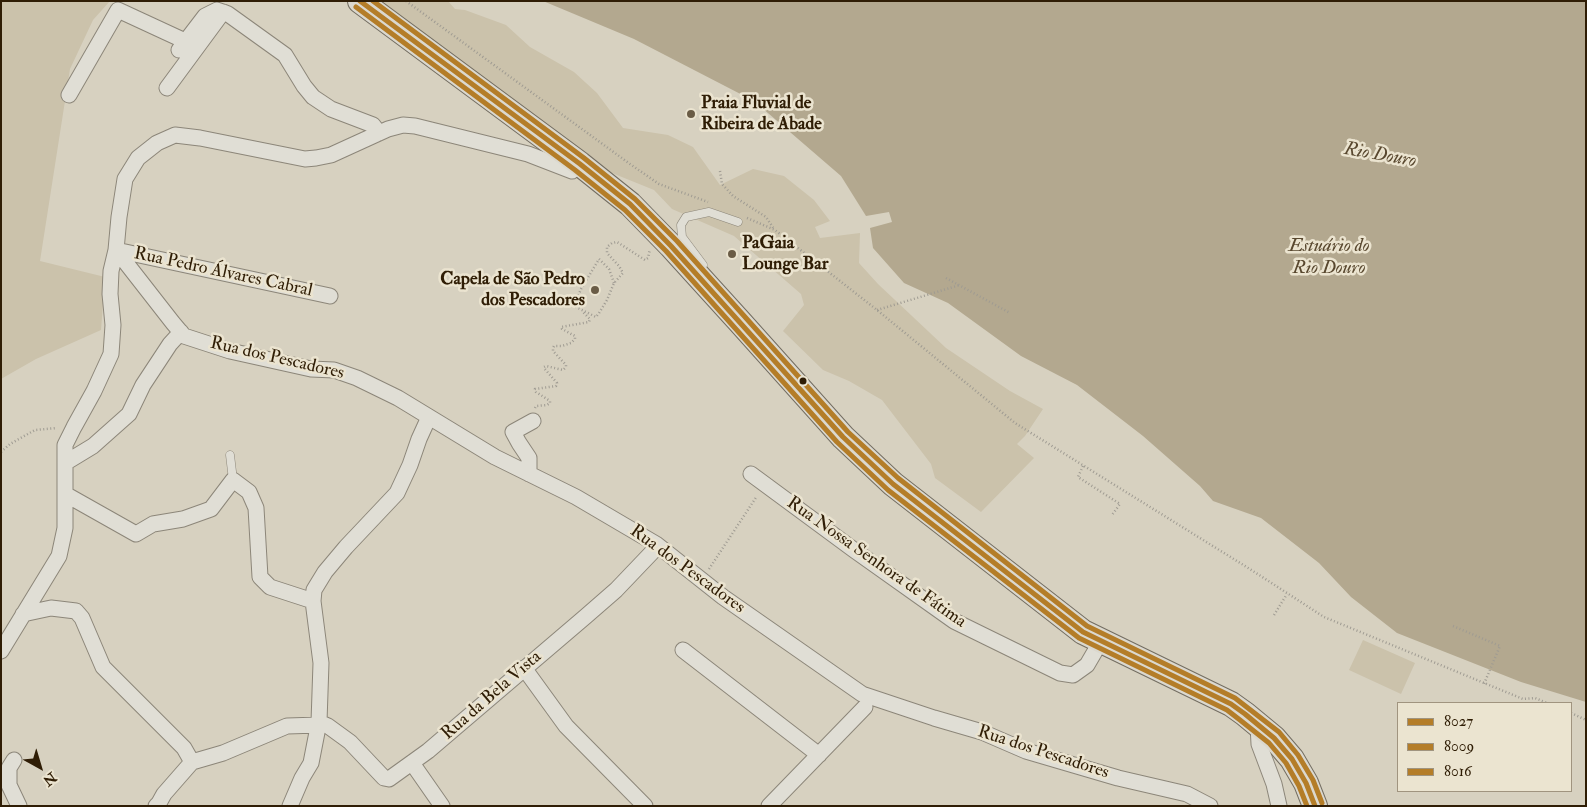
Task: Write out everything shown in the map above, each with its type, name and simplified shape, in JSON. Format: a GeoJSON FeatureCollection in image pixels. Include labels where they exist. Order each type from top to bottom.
{"type":"FeatureCollection","features":[{"type":"Feature","properties":{"kind":"main road"},"geometry":{"type":"LineString","coordinates":[[360,1],[580,164],[630,204],[671,246],[843,437],[893,484],[1076,626],[1101,641],[1231,704],[1258,724],[1274,738],[1292,759],[1306,783],[1315,806]]}},
{"type":"Feature","properties":{"kind":"street"},"geometry":{"type":"LineString","coordinates":[[69,95],[118,10],[182,46],[205,16],[217,10],[228,14],[285,55],[313,97],[331,109],[373,125],[379,133]]}},
{"type":"Feature","properties":{"kind":"street"},"geometry":{"type":"LineString","coordinates":[[167,88],[222,12]]}},
{"type":"Feature","properties":{"kind":"street"},"geometry":{"type":"LineString","coordinates":[[1,651],[59,556],[65,528],[65,446],[94,391],[110,354],[113,325],[110,294],[111,271],[116,250],[118,217],[124,179],[138,158],[157,143],[175,135],[200,138],[305,159],[331,155],[379,133],[403,125],[415,126],[528,154],[572,171],[580,164]]}},
{"type":"Feature","properties":{"kind":"street","name":"Rua Pedro Álvares Cabral"},"geometry":{"type":"LineString","coordinates":[[116,250],[330,296]]}},
{"type":"Feature","properties":{"kind":"street","name":"Rua dos Pescadores"},"geometry":{"type":"LineString","coordinates":[[116,250],[184,336],[230,351],[311,369],[334,370],[357,378],[398,398],[495,458],[576,497],[658,546],[723,597],[862,694],[982,732],[1026,751],[1118,778],[1187,794],[1210,806]]}},
{"type":"Feature","properties":{"kind":"street"},"geometry":{"type":"LineString","coordinates":[[65,463],[93,446],[129,414],[148,377],[170,344],[181,332]]}},
{"type":"Feature","properties":{"kind":"street"},"geometry":{"type":"LineString","coordinates":[[290,806],[302,778],[311,763],[319,724],[321,663],[313,601],[314,590],[325,572],[346,547],[396,493],[407,473],[429,417]]}},
{"type":"Feature","properties":{"kind":"street"},"geometry":{"type":"LineString","coordinates":[[529,474],[529,458],[513,432],[533,421]]}},
{"type":"Feature","properties":{"kind":"street","name":"Rua Nossa Senhora de Fátima"},"geometry":{"type":"LineString","coordinates":[[751,474],[954,621],[1060,672],[1073,675],[1087,666],[1101,641]]}},
{"type":"Feature","properties":{"kind":"street"},"geometry":{"type":"LineString","coordinates":[[64,494],[136,534],[153,524],[183,519],[211,509],[232,480],[249,492],[256,508],[260,577],[270,587],[313,601]]}},
{"type":"Feature","properties":{"kind":"street","name":"Rua da Bela Vista"},"geometry":{"type":"LineString","coordinates":[[319,724],[328,726],[350,742],[384,778],[388,779],[434,746],[616,590],[658,546]]}},
{"type":"Feature","properties":{"kind":"street"},"geometry":{"type":"LineString","coordinates":[[23,614],[51,608],[76,611],[82,618],[103,666],[184,748],[192,762]]}},
{"type":"Feature","properties":{"kind":"street"},"geometry":{"type":"LineString","coordinates":[[683,650],[819,754]]}},
{"type":"Feature","properties":{"kind":"street"},"geometry":{"type":"LineString","coordinates":[[524,668],[566,726],[645,806]]}},
{"type":"Feature","properties":{"kind":"street"},"geometry":{"type":"LineString","coordinates":[[770,806],[865,707]]}},
{"type":"Feature","properties":{"kind":"street"},"geometry":{"type":"LineString","coordinates":[[164,802],[192,762],[223,753],[287,726],[319,724]]}},
{"type":"Feature","properties":{"kind":"street"},"geometry":{"type":"LineString","coordinates":[[1258,724],[1259,744],[1274,784],[1279,806]]}},
{"type":"Feature","properties":{"kind":"street"},"geometry":{"type":"LineString","coordinates":[[14,760],[9,768],[9,785],[19,806]]}},
{"type":"Feature","properties":{"kind":"street"},"geometry":{"type":"LineString","coordinates":[[412,763],[442,806]]}},
{"type":"Feature","properties":{"kind":"lane"},"geometry":{"type":"LineString","coordinates":[[739,218],[709,212],[686,217],[682,225],[682,237],[752,323],[750,333]]}},
{"type":"Feature","properties":{"kind":"lane"},"geometry":{"type":"LineString","coordinates":[[230,455],[232,480]]}},
{"type":"Feature","properties":{"kind":"path"},"geometry":{"type":"LineString","coordinates":[[406,1],[659,184],[710,203]]}},
{"type":"Feature","properties":{"kind":"path"},"geometry":{"type":"LineString","coordinates":[[720,171],[722,184],[733,196],[766,216],[775,230],[1015,422],[1083,466],[1324,617],[1523,700],[1535,698],[1545,702]]}},
{"type":"Feature","properties":{"kind":"path"},"geometry":{"type":"LineString","coordinates":[[739,218],[775,230]]}},
{"type":"Feature","properties":{"kind":"path"},"geometry":{"type":"LineString","coordinates":[[614,283],[609,269],[599,259],[580,289],[574,306],[596,317],[607,300],[614,283],[622,272],[607,253],[607,247],[612,242],[617,242],[645,260],[648,258],[650,248],[648,245]]}},
{"type":"Feature","properties":{"kind":"path"},"geometry":{"type":"LineString","coordinates":[[946,278],[1010,313]]}},
{"type":"Feature","properties":{"kind":"path"},"geometry":{"type":"LineString","coordinates":[[877,310],[960,285]]}},
{"type":"Feature","properties":{"kind":"path"},"geometry":{"type":"LineString","coordinates":[[533,421],[541,419],[542,416],[535,410],[536,406],[550,403],[550,401],[536,392],[536,389],[556,386],[557,383],[544,367],[563,370],[566,367],[553,351],[553,348],[571,343],[575,339],[575,336],[561,327],[589,322],[590,319],[582,310]]}},
{"type":"Feature","properties":{"kind":"path"},"geometry":{"type":"LineString","coordinates":[[1,452],[10,444],[35,430],[74,427]]}},
{"type":"Feature","properties":{"kind":"path"},"geometry":{"type":"LineString","coordinates":[[1083,466],[1078,477],[1120,504],[1112,515]]}},
{"type":"Feature","properties":{"kind":"path"},"geometry":{"type":"LineString","coordinates":[[702,580],[765,485]]}},
{"type":"Feature","properties":{"kind":"path"},"geometry":{"type":"LineString","coordinates":[[1274,615],[1287,594]]}},
{"type":"Feature","properties":{"kind":"path"},"geometry":{"type":"LineString","coordinates":[[1453,626],[1500,646],[1484,684]]}},
{"type":"Feature","properties":{"kind":"path"},"geometry":{"type":"LineString","coordinates":[[1572,713],[1586,720]]}},
{"type":"Feature","properties":{"kind":"shaded area"},"geometry":{"type":"Polygon","coordinates":[[[1,1],[110,1],[93,20],[70,69],[40,261],[105,277],[101,330],[36,359],[1,379],[1,1]]]}},
{"type":"Feature","properties":{"kind":"shaded area"},"geometry":{"type":"Polygon","coordinates":[[[381,1],[448,1],[455,9],[465,10],[506,25],[530,47],[574,72],[597,93],[623,128],[668,135],[693,147],[720,185],[753,169],[784,176],[814,200],[830,221],[815,227],[820,238],[860,233],[859,263],[878,284],[946,348],[1010,391],[1043,409],[1025,436],[1017,444],[1034,458],[981,512],[935,478],[931,464],[882,400],[849,381],[823,370],[783,331],[804,305],[801,294],[734,236],[672,209],[654,190],[607,171],[381,1]]]}},
{"type":"Feature","properties":{"kind":"shaded area"},"geometry":{"type":"Polygon","coordinates":[[[1363,640],[1415,663],[1401,694],[1349,670],[1363,640]]]}},
{"type":"Feature","properties":{"kind":"water","name":"Estuário do Rio Douro"},"geometry":{"type":"Polygon","coordinates":[[[543,1],[1586,1],[1586,702],[1521,682],[1397,633],[1351,597],[1319,563],[1261,518],[1213,501],[1200,486],[1143,436],[1077,385],[1021,356],[948,303],[904,283],[873,248],[870,228],[892,222],[889,212],[866,216],[841,176],[754,101],[634,39],[543,1]]]}},
{"type":"Feature","properties":{"kind":"transit line","name":"8027"},"geometry":{"type":"LineString","coordinates":[[360,1],[580,164],[630,204],[671,246],[843,437],[893,484],[1083,632],[1231,704],[1245,714],[1274,738],[1292,759],[1306,783],[1315,806]]}},
{"type":"Feature","properties":{"kind":"transit line","name":"8016"},"geometry":{"type":"LineString","coordinates":[[373,1],[584,158],[635,199],[677,241],[848,432],[898,478],[1087,626],[1235,698],[1279,732],[1298,755],[1313,780],[1322,803]]}},
{"type":"Feature","properties":{"kind":"transit line","name":"8009"},"geometry":{"type":"LineString","coordinates":[[356,7],[575,170],[625,210],[666,251],[837,442],[888,490],[1079,638],[1227,710],[1269,743],[1286,763],[1299,786],[1307,806]]}},
{"type":"Feature","properties":{"kind":"place","name":"Praia Fluvial de Ribeira de Abade"},"geometry":{"type":"Point","coordinates":[691,114]}},
{"type":"Feature","properties":{"kind":"place","name":"PaGaia Lounge Bar"},"geometry":{"type":"Point","coordinates":[732,254]}},
{"type":"Feature","properties":{"kind":"place","name":"Capela de São Pedro dos Pescadores"},"geometry":{"type":"Point","coordinates":[595,290]}},
{"type":"Feature","properties":{"kind":"water label","name":"Rio Douro"},"geometry":{"type":"Point","coordinates":[1380,156]}}]}
